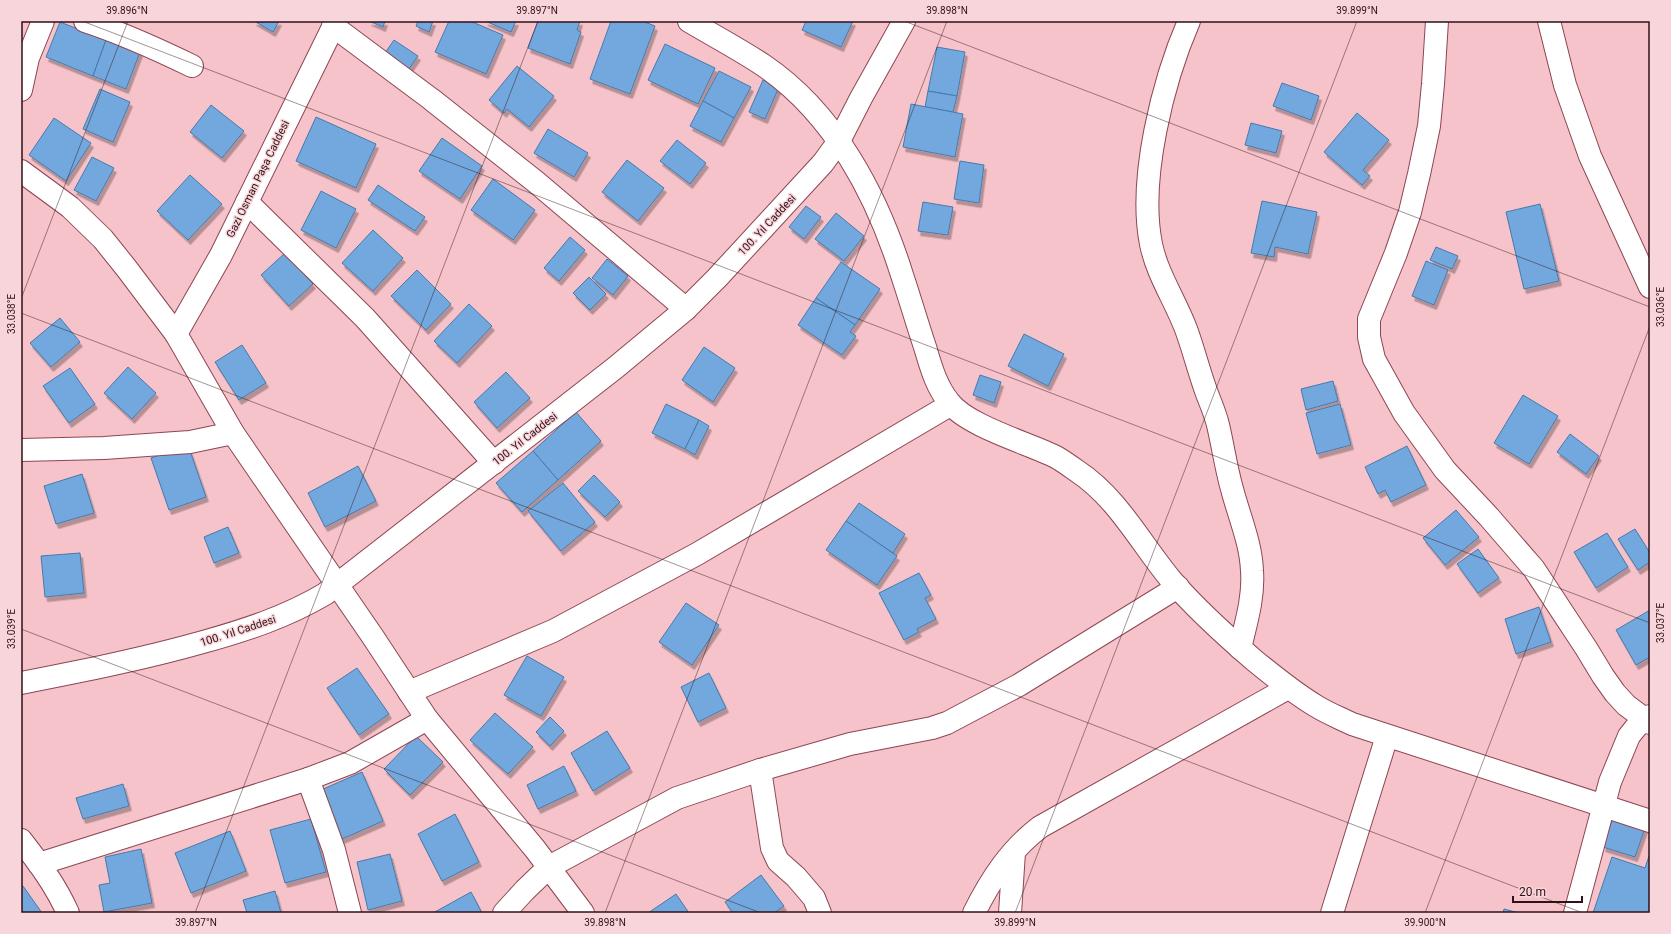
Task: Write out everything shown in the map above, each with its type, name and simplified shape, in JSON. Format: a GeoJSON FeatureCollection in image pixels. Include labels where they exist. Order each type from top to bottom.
{"type":"FeatureCollection","features":[{"type":"Feature","properties":{"kind":"street"},"geometry":{"type":"LineString","coordinates":[[21,90],[24,58],[43,21]]}},
{"type":"Feature","properties":{"kind":"street"},"geometry":{"type":"LineString","coordinates":[[85,21],[148,45],[192,66]]}},
{"type":"Feature","properties":{"kind":"street"},"geometry":{"type":"LineString","coordinates":[[689,21],[763,65],[787,84],[805,100],[839,141],[857,168],[878,210],[899,264],[936,383],[950,404],[987,428],[1056,457],[1091,481],[1124,516],[1178,587],[1199,610],[1240,648],[1288,688],[1317,707],[1352,724],[1650,821]]}},
{"type":"Feature","properties":{"kind":"street","name":"100. Yıl Caddesi"},"geometry":{"type":"LineString","coordinates":[[21,684],[172,651],[250,629],[304,606],[337,585],[494,464],[615,368],[686,308],[754,239],[823,163],[839,141],[904,21]]}},
{"type":"Feature","properties":{"kind":"street"},"geometry":{"type":"LineString","coordinates":[[1189,21],[1174,56],[1164,91],[1149,174],[1147,215],[1151,245],[1161,275],[1185,327],[1218,423],[1232,488],[1250,552],[1252,572],[1251,603],[1240,648]]}},
{"type":"Feature","properties":{"kind":"street"},"geometry":{"type":"LineString","coordinates":[[1437,21],[1429,126],[1419,174],[1410,212],[1396,253],[1369,318],[1369,338],[1374,359],[1404,413],[1445,470],[1534,569],[1603,676],[1626,705],[1648,720],[1637,726],[1622,750],[1610,782],[1575,913]]}},
{"type":"Feature","properties":{"kind":"street"},"geometry":{"type":"LineString","coordinates":[[1549,21],[1566,85],[1590,156],[1650,287]]}},
{"type":"Feature","properties":{"kind":"street"},"geometry":{"type":"LineString","coordinates":[[335,23],[530,177],[686,308]]}},
{"type":"Feature","properties":{"kind":"street","name":"Gazi Osman Paşa Caddesi"},"geometry":{"type":"LineString","coordinates":[[176,334],[217,262],[335,23]]}},
{"type":"Feature","properties":{"kind":"street"},"geometry":{"type":"LineString","coordinates":[[21,171],[70,207],[103,239],[176,334],[233,433],[427,719],[549,867],[583,913]]}},
{"type":"Feature","properties":{"kind":"street"},"geometry":{"type":"LineString","coordinates":[[247,202],[365,318],[494,464]]}},
{"type":"Feature","properties":{"kind":"street"},"geometry":{"type":"LineString","coordinates":[[409,692],[553,631],[697,554],[950,404]]}},
{"type":"Feature","properties":{"kind":"street"},"geometry":{"type":"LineString","coordinates":[[21,450],[104,448],[190,442],[233,433]]}},
{"type":"Feature","properties":{"kind":"street"},"geometry":{"type":"LineString","coordinates":[[504,913],[549,867],[677,798],[760,770],[850,744],[932,728],[947,723],[1019,685],[1178,587]]}},
{"type":"Feature","properties":{"kind":"street"},"geometry":{"type":"LineString","coordinates":[[974,913],[993,878],[1024,840],[1040,827],[1288,688]]}},
{"type":"Feature","properties":{"kind":"street"},"geometry":{"type":"LineString","coordinates":[[39,864],[308,779],[350,763],[427,719]]}},
{"type":"Feature","properties":{"kind":"street"},"geometry":{"type":"LineString","coordinates":[[1332,913],[1387,736]]}},
{"type":"Feature","properties":{"kind":"street"},"geometry":{"type":"LineString","coordinates":[[760,770],[772,848],[778,861],[796,877],[814,898],[820,913]]}},
{"type":"Feature","properties":{"kind":"street"},"geometry":{"type":"LineString","coordinates":[[308,779],[334,850],[350,913]]}},
{"type":"Feature","properties":{"kind":"street"},"geometry":{"type":"LineString","coordinates":[[21,840],[59,894],[68,913]]}},
{"type":"Feature","properties":{"kind":"street"},"geometry":{"type":"LineString","coordinates":[[1010,913],[1014,852]]}},
{"type":"Feature","properties":{"kind":"building"},"geometry":{"type":"Polygon","coordinates":[[[254,21],[279,21],[273,32],[254,21]]]}},
{"type":"Feature","properties":{"kind":"building"},"geometry":{"type":"Polygon","coordinates":[[[369,21],[385,21],[383,27],[369,21]]]}},
{"type":"Feature","properties":{"kind":"building"},"geometry":{"type":"Polygon","coordinates":[[[418,21],[433,21],[429,32],[416,26],[418,21]]]}},
{"type":"Feature","properties":{"kind":"building"},"geometry":{"type":"Polygon","coordinates":[[[449,21],[470,21],[503,35],[486,74],[435,52],[449,21]]]}},
{"type":"Feature","properties":{"kind":"building"},"geometry":{"type":"Polygon","coordinates":[[[485,21],[516,21],[511,32],[485,21]]]}},
{"type":"Feature","properties":{"kind":"building"},"geometry":{"type":"Polygon","coordinates":[[[538,21],[580,21],[577,30],[581,32],[570,64],[528,48],[538,21]]]}},
{"type":"Feature","properties":{"kind":"building"},"geometry":{"type":"Polygon","coordinates":[[[611,21],[642,21],[655,26],[630,94],[590,79],[611,21]]]}},
{"type":"Feature","properties":{"kind":"building"},"geometry":{"type":"Polygon","coordinates":[[[806,21],[853,21],[841,47],[802,30],[806,21]]]}},
{"type":"Feature","properties":{"kind":"building"},"geometry":{"type":"Polygon","coordinates":[[[60,22],[106,40],[93,76],[46,57],[60,22]]]}},
{"type":"Feature","properties":{"kind":"building"},"geometry":{"type":"Polygon","coordinates":[[[106,40],[143,44],[126,89],[93,76],[106,40]]]}},
{"type":"Feature","properties":{"kind":"building"},"geometry":{"type":"Polygon","coordinates":[[[394,40],[418,56],[409,69],[385,53],[394,40]]]}},
{"type":"Feature","properties":{"kind":"building"},"geometry":{"type":"Polygon","coordinates":[[[665,44],[715,68],[698,104],[648,80],[665,44]]]}},
{"type":"Feature","properties":{"kind":"building"},"geometry":{"type":"Polygon","coordinates":[[[937,47],[965,52],[957,96],[928,91],[937,47]]]}},
{"type":"Feature","properties":{"kind":"building"},"geometry":{"type":"Polygon","coordinates":[[[517,66],[554,96],[529,127],[507,109],[504,113],[489,100],[517,66]]]}},
{"type":"Feature","properties":{"kind":"building"},"geometry":{"type":"Polygon","coordinates":[[[719,71],[751,87],[734,118],[703,101],[719,71]]]}},
{"type":"Feature","properties":{"kind":"building"},"geometry":{"type":"Polygon","coordinates":[[[763,80],[779,87],[765,119],[749,112],[763,80]]]}},
{"type":"Feature","properties":{"kind":"building"},"geometry":{"type":"Polygon","coordinates":[[[1282,83],[1319,96],[1311,120],[1273,106],[1282,83]]]}},
{"type":"Feature","properties":{"kind":"building"},"geometry":{"type":"Polygon","coordinates":[[[100,89],[130,102],[113,142],[83,129],[100,89]]]}},
{"type":"Feature","properties":{"kind":"building"},"geometry":{"type":"Polygon","coordinates":[[[928,91],[957,96],[953,112],[925,107],[928,91]]]}},
{"type":"Feature","properties":{"kind":"building"},"geometry":{"type":"Polygon","coordinates":[[[703,101],[734,118],[721,142],[690,126],[703,101]]]}},
{"type":"Feature","properties":{"kind":"building"},"geometry":{"type":"Polygon","coordinates":[[[911,104],[963,114],[955,157],[903,147],[911,104]]]}},
{"type":"Feature","properties":{"kind":"building"},"geometry":{"type":"Polygon","coordinates":[[[211,105],[244,131],[222,158],[190,132],[211,105]]]}},
{"type":"Feature","properties":{"kind":"building"},"geometry":{"type":"Polygon","coordinates":[[[1357,113],[1389,140],[1363,170],[1370,176],[1362,185],[1324,152],[1357,113]]]}},
{"type":"Feature","properties":{"kind":"building"},"geometry":{"type":"Polygon","coordinates":[[[316,117],[376,144],[356,188],[296,161],[316,117]]]}},
{"type":"Feature","properties":{"kind":"building"},"geometry":{"type":"Polygon","coordinates":[[[54,118],[91,143],[66,181],[29,155],[54,118]]]}},
{"type":"Feature","properties":{"kind":"building"},"geometry":{"type":"Polygon","coordinates":[[[1251,123],[1282,131],[1276,153],[1245,145],[1251,123]]]}},
{"type":"Feature","properties":{"kind":"building"},"geometry":{"type":"Polygon","coordinates":[[[548,129],[588,153],[574,177],[534,153],[548,129]]]}},
{"type":"Feature","properties":{"kind":"building"},"geometry":{"type":"Polygon","coordinates":[[[442,138],[482,166],[460,199],[419,171],[442,138]]]}},
{"type":"Feature","properties":{"kind":"building"},"geometry":{"type":"Polygon","coordinates":[[[677,140],[706,163],[690,184],[660,161],[677,140]]]}},
{"type":"Feature","properties":{"kind":"building"},"geometry":{"type":"Polygon","coordinates":[[[92,157],[114,168],[96,201],[74,190],[92,157]]]}},
{"type":"Feature","properties":{"kind":"building"},"geometry":{"type":"Polygon","coordinates":[[[627,160],[664,188],[638,221],[602,192],[627,160]]]}},
{"type":"Feature","properties":{"kind":"building"},"geometry":{"type":"Polygon","coordinates":[[[960,161],[984,165],[979,203],[954,199],[960,161]]]}},
{"type":"Feature","properties":{"kind":"building"},"geometry":{"type":"Polygon","coordinates":[[[190,175],[222,204],[188,240],[157,211],[190,175]]]}},
{"type":"Feature","properties":{"kind":"building"},"geometry":{"type":"Polygon","coordinates":[[[493,179],[535,210],[513,240],[471,210],[493,179]]]}},
{"type":"Feature","properties":{"kind":"building"},"geometry":{"type":"Polygon","coordinates":[[[378,185],[425,217],[415,231],[368,200],[378,185]]]}},
{"type":"Feature","properties":{"kind":"building"},"geometry":{"type":"Polygon","coordinates":[[[321,191],[356,209],[336,248],[301,230],[321,191]]]}},
{"type":"Feature","properties":{"kind":"building"},"geometry":{"type":"Polygon","coordinates":[[[1262,201],[1317,212],[1308,254],[1275,247],[1274,257],[1251,253],[1262,201]]]}},
{"type":"Feature","properties":{"kind":"building"},"geometry":{"type":"Polygon","coordinates":[[[923,202],[953,207],[948,235],[918,231],[923,202]]]}},
{"type":"Feature","properties":{"kind":"building"},"geometry":{"type":"Polygon","coordinates":[[[1540,204],[1559,281],[1524,289],[1506,212],[1540,204]]]}},
{"type":"Feature","properties":{"kind":"building"},"geometry":{"type":"Polygon","coordinates":[[[806,206],[821,217],[804,239],[789,227],[806,206]]]}},
{"type":"Feature","properties":{"kind":"building"},"geometry":{"type":"Polygon","coordinates":[[[836,213],[864,236],[844,261],[815,239],[836,213]]]}},
{"type":"Feature","properties":{"kind":"building"},"geometry":{"type":"Polygon","coordinates":[[[373,230],[403,258],[373,291],[342,263],[373,230]]]}},
{"type":"Feature","properties":{"kind":"building"},"geometry":{"type":"Polygon","coordinates":[[[570,237],[585,250],[559,281],[544,268],[570,237]]]}},
{"type":"Feature","properties":{"kind":"building"},"geometry":{"type":"Polygon","coordinates":[[[1436,247],[1458,256],[1452,269],[1430,260],[1436,247]]]}},
{"type":"Feature","properties":{"kind":"building"},"geometry":{"type":"Polygon","coordinates":[[[285,253],[313,284],[289,306],[261,275],[285,253]]]}},
{"type":"Feature","properties":{"kind":"building"},"geometry":{"type":"Polygon","coordinates":[[[607,259],[628,276],[613,295],[592,278],[607,259]]]}},
{"type":"Feature","properties":{"kind":"building"},"geometry":{"type":"Polygon","coordinates":[[[1426,261],[1448,270],[1434,305],[1412,296],[1426,261]]]}},
{"type":"Feature","properties":{"kind":"building"},"geometry":{"type":"Polygon","coordinates":[[[841,262],[880,289],[855,325],[816,298],[841,262]]]}},
{"type":"Feature","properties":{"kind":"building"},"geometry":{"type":"Polygon","coordinates":[[[417,270],[451,304],[426,330],[391,296],[417,270]]]}},
{"type":"Feature","properties":{"kind":"building"},"geometry":{"type":"Polygon","coordinates":[[[589,277],[606,294],[590,310],[573,293],[589,277]]]}},
{"type":"Feature","properties":{"kind":"building"},"geometry":{"type":"Polygon","coordinates":[[[816,298],[855,325],[850,332],[856,336],[842,355],[798,325],[816,298]]]}},
{"type":"Feature","properties":{"kind":"building"},"geometry":{"type":"Polygon","coordinates":[[[469,304],[492,326],[457,363],[434,341],[469,304]]]}},
{"type":"Feature","properties":{"kind":"building"},"geometry":{"type":"Polygon","coordinates":[[[60,318],[80,342],[51,367],[30,343],[60,318]]]}},
{"type":"Feature","properties":{"kind":"building"},"geometry":{"type":"Polygon","coordinates":[[[1024,334],[1064,354],[1048,386],[1008,366],[1024,334]]]}},
{"type":"Feature","properties":{"kind":"building"},"geometry":{"type":"Polygon","coordinates":[[[242,345],[266,383],[239,400],[215,362],[242,345]]]}},
{"type":"Feature","properties":{"kind":"building"},"geometry":{"type":"Polygon","coordinates":[[[704,347],[735,368],[713,402],[682,380],[704,347]]]}},
{"type":"Feature","properties":{"kind":"building"},"geometry":{"type":"Polygon","coordinates":[[[128,367],[156,393],[132,419],[104,393],[128,367]]]}},
{"type":"Feature","properties":{"kind":"building"},"geometry":{"type":"Polygon","coordinates":[[[70,368],[95,404],[69,423],[43,386],[70,368]]]}},
{"type":"Feature","properties":{"kind":"building"},"geometry":{"type":"Polygon","coordinates":[[[506,372],[530,398],[497,428],[474,402],[506,372]]]}},
{"type":"Feature","properties":{"kind":"building"},"geometry":{"type":"Polygon","coordinates":[[[980,375],[1001,382],[994,403],[973,395],[980,375]]]}},
{"type":"Feature","properties":{"kind":"building"},"geometry":{"type":"Polygon","coordinates":[[[1333,381],[1338,401],[1306,410],[1301,389],[1333,381]]]}},
{"type":"Feature","properties":{"kind":"building"},"geometry":{"type":"Polygon","coordinates":[[[1523,395],[1558,416],[1529,464],[1494,443],[1523,395]]]}},
{"type":"Feature","properties":{"kind":"building"},"geometry":{"type":"Polygon","coordinates":[[[666,404],[699,420],[685,449],[652,433],[666,404]]]}},
{"type":"Feature","properties":{"kind":"building"},"geometry":{"type":"Polygon","coordinates":[[[1340,404],[1351,445],[1317,454],[1306,413],[1340,404]]]}},
{"type":"Feature","properties":{"kind":"building"},"geometry":{"type":"Polygon","coordinates":[[[576,412],[601,441],[558,480],[533,451],[576,412]]]}},
{"type":"Feature","properties":{"kind":"building"},"geometry":{"type":"Polygon","coordinates":[[[699,420],[709,426],[695,455],[685,449],[699,420]]]}},
{"type":"Feature","properties":{"kind":"building"},"geometry":{"type":"Polygon","coordinates":[[[1570,434],[1599,456],[1586,474],[1557,452],[1570,434]]]}},
{"type":"Feature","properties":{"kind":"building"},"geometry":{"type":"Polygon","coordinates":[[[188,445],[206,497],[169,510],[151,458],[188,445]]]}},
{"type":"Feature","properties":{"kind":"building"},"geometry":{"type":"Polygon","coordinates":[[[1407,446],[1426,485],[1391,502],[1385,490],[1378,494],[1365,467],[1407,446]]]}},
{"type":"Feature","properties":{"kind":"building"},"geometry":{"type":"Polygon","coordinates":[[[533,451],[558,480],[522,512],[496,483],[533,451]]]}},
{"type":"Feature","properties":{"kind":"building"},"geometry":{"type":"Polygon","coordinates":[[[358,466],[376,501],[325,527],[308,493],[358,466]]]}},
{"type":"Feature","properties":{"kind":"building"},"geometry":{"type":"Polygon","coordinates":[[[82,474],[94,513],[56,524],[44,486],[82,474]]]}},
{"type":"Feature","properties":{"kind":"building"},"geometry":{"type":"Polygon","coordinates":[[[594,475],[620,502],[605,517],[578,491],[594,475]]]}},
{"type":"Feature","properties":{"kind":"building"},"geometry":{"type":"Polygon","coordinates":[[[563,483],[595,522],[561,551],[528,511],[563,483]]]}},
{"type":"Feature","properties":{"kind":"building"},"geometry":{"type":"Polygon","coordinates":[[[859,503],[905,534],[893,553],[846,521],[859,503]]]}},
{"type":"Feature","properties":{"kind":"building"},"geometry":{"type":"Polygon","coordinates":[[[1456,510],[1479,537],[1445,565],[1423,538],[1456,510]]]}},
{"type":"Feature","properties":{"kind":"building"},"geometry":{"type":"Polygon","coordinates":[[[846,521],[897,556],[877,585],[826,550],[846,521]]]}},
{"type":"Feature","properties":{"kind":"building"},"geometry":{"type":"Polygon","coordinates":[[[228,527],[239,553],[214,563],[204,537],[228,527]]]}},
{"type":"Feature","properties":{"kind":"building"},"geometry":{"type":"Polygon","coordinates":[[[1635,529],[1650,553],[1650,562],[1638,570],[1618,539],[1635,529]]]}},
{"type":"Feature","properties":{"kind":"building"},"geometry":{"type":"Polygon","coordinates":[[[1607,533],[1628,567],[1596,588],[1574,552],[1607,533]]]}},
{"type":"Feature","properties":{"kind":"building"},"geometry":{"type":"Polygon","coordinates":[[[1478,549],[1499,578],[1478,593],[1457,564],[1478,549]]]}},
{"type":"Feature","properties":{"kind":"building"},"geometry":{"type":"Polygon","coordinates":[[[80,553],[84,593],[45,597],[41,556],[80,553]]]}},
{"type":"Feature","properties":{"kind":"building"},"geometry":{"type":"Polygon","coordinates":[[[919,573],[931,595],[925,598],[936,619],[917,629],[919,632],[904,640],[879,593],[919,573]]]}},
{"type":"Feature","properties":{"kind":"building"},"geometry":{"type":"Polygon","coordinates":[[[686,603],[719,625],[692,665],[659,642],[686,603]]]}},
{"type":"Feature","properties":{"kind":"building"},"geometry":{"type":"Polygon","coordinates":[[[1539,607],[1551,642],[1516,654],[1505,619],[1539,607]]]}},
{"type":"Feature","properties":{"kind":"building"},"geometry":{"type":"Polygon","coordinates":[[[1650,610],[1650,657],[1636,665],[1616,630],[1650,610]]]}},
{"type":"Feature","properties":{"kind":"building"},"geometry":{"type":"Polygon","coordinates":[[[527,656],[564,677],[541,716],[504,695],[527,656]]]}},
{"type":"Feature","properties":{"kind":"building"},"geometry":{"type":"Polygon","coordinates":[[[357,668],[389,714],[359,735],[327,688],[357,668]]]}},
{"type":"Feature","properties":{"kind":"building"},"geometry":{"type":"Polygon","coordinates":[[[709,673],[726,708],[698,722],[681,687],[709,673]]]}},
{"type":"Feature","properties":{"kind":"building"},"geometry":{"type":"Polygon","coordinates":[[[495,713],[533,747],[508,774],[470,740],[495,713]]]}},
{"type":"Feature","properties":{"kind":"building"},"geometry":{"type":"Polygon","coordinates":[[[550,717],[564,731],[550,746],[536,732],[550,717]]]}},
{"type":"Feature","properties":{"kind":"building"},"geometry":{"type":"Polygon","coordinates":[[[607,731],[630,768],[593,791],[571,753],[607,731]]]}},
{"type":"Feature","properties":{"kind":"building"},"geometry":{"type":"Polygon","coordinates":[[[416,736],[443,762],[410,795],[384,769],[416,736]]]}},
{"type":"Feature","properties":{"kind":"building"},"geometry":{"type":"Polygon","coordinates":[[[564,766],[576,791],[538,809],[527,785],[564,766]]]}},
{"type":"Feature","properties":{"kind":"building"},"geometry":{"type":"Polygon","coordinates":[[[362,772],[383,821],[342,839],[321,790],[362,772]]]}},
{"type":"Feature","properties":{"kind":"building"},"geometry":{"type":"Polygon","coordinates":[[[123,784],[129,806],[83,819],[76,798],[123,784]]]}},
{"type":"Feature","properties":{"kind":"building"},"geometry":{"type":"Polygon","coordinates":[[[455,814],[479,862],[442,881],[418,834],[455,814]]]}},
{"type":"Feature","properties":{"kind":"building"},"geometry":{"type":"Polygon","coordinates":[[[1613,817],[1645,828],[1635,857],[1603,847],[1613,817]]]}},
{"type":"Feature","properties":{"kind":"building"},"geometry":{"type":"Polygon","coordinates":[[[311,819],[326,872],[285,883],[270,830],[311,819]]]}},
{"type":"Feature","properties":{"kind":"building"},"geometry":{"type":"Polygon","coordinates":[[[230,831],[246,871],[191,893],[175,853],[230,831]]]}},
{"type":"Feature","properties":{"kind":"building"},"geometry":{"type":"Polygon","coordinates":[[[141,849],[152,903],[104,912],[99,885],[110,883],[105,857],[141,849]]]}},
{"type":"Feature","properties":{"kind":"building"},"geometry":{"type":"Polygon","coordinates":[[[1650,853],[1650,913],[1593,913],[1612,857],[1645,868],[1650,853]]]}},
{"type":"Feature","properties":{"kind":"building"},"geometry":{"type":"Polygon","coordinates":[[[390,854],[402,901],[368,910],[357,862],[390,854]]]}},
{"type":"Feature","properties":{"kind":"building"},"geometry":{"type":"Polygon","coordinates":[[[761,875],[784,906],[774,913],[733,913],[725,902],[761,875]]]}},
{"type":"Feature","properties":{"kind":"building"},"geometry":{"type":"Polygon","coordinates":[[[23,886],[42,913],[21,913],[21,887],[23,886]]]}},
{"type":"Feature","properties":{"kind":"building"},"geometry":{"type":"Polygon","coordinates":[[[275,891],[281,913],[247,913],[243,900],[275,891]]]}},
{"type":"Feature","properties":{"kind":"building"},"geometry":{"type":"Polygon","coordinates":[[[471,892],[482,913],[433,913],[471,892]]]}},
{"type":"Feature","properties":{"kind":"building"},"geometry":{"type":"Polygon","coordinates":[[[676,894],[689,913],[648,913],[676,894]]]}},
{"type":"Feature","properties":{"kind":"building"},"geometry":{"type":"Polygon","coordinates":[[[1504,909],[1519,913],[1503,913],[1504,909]]]}}]}
